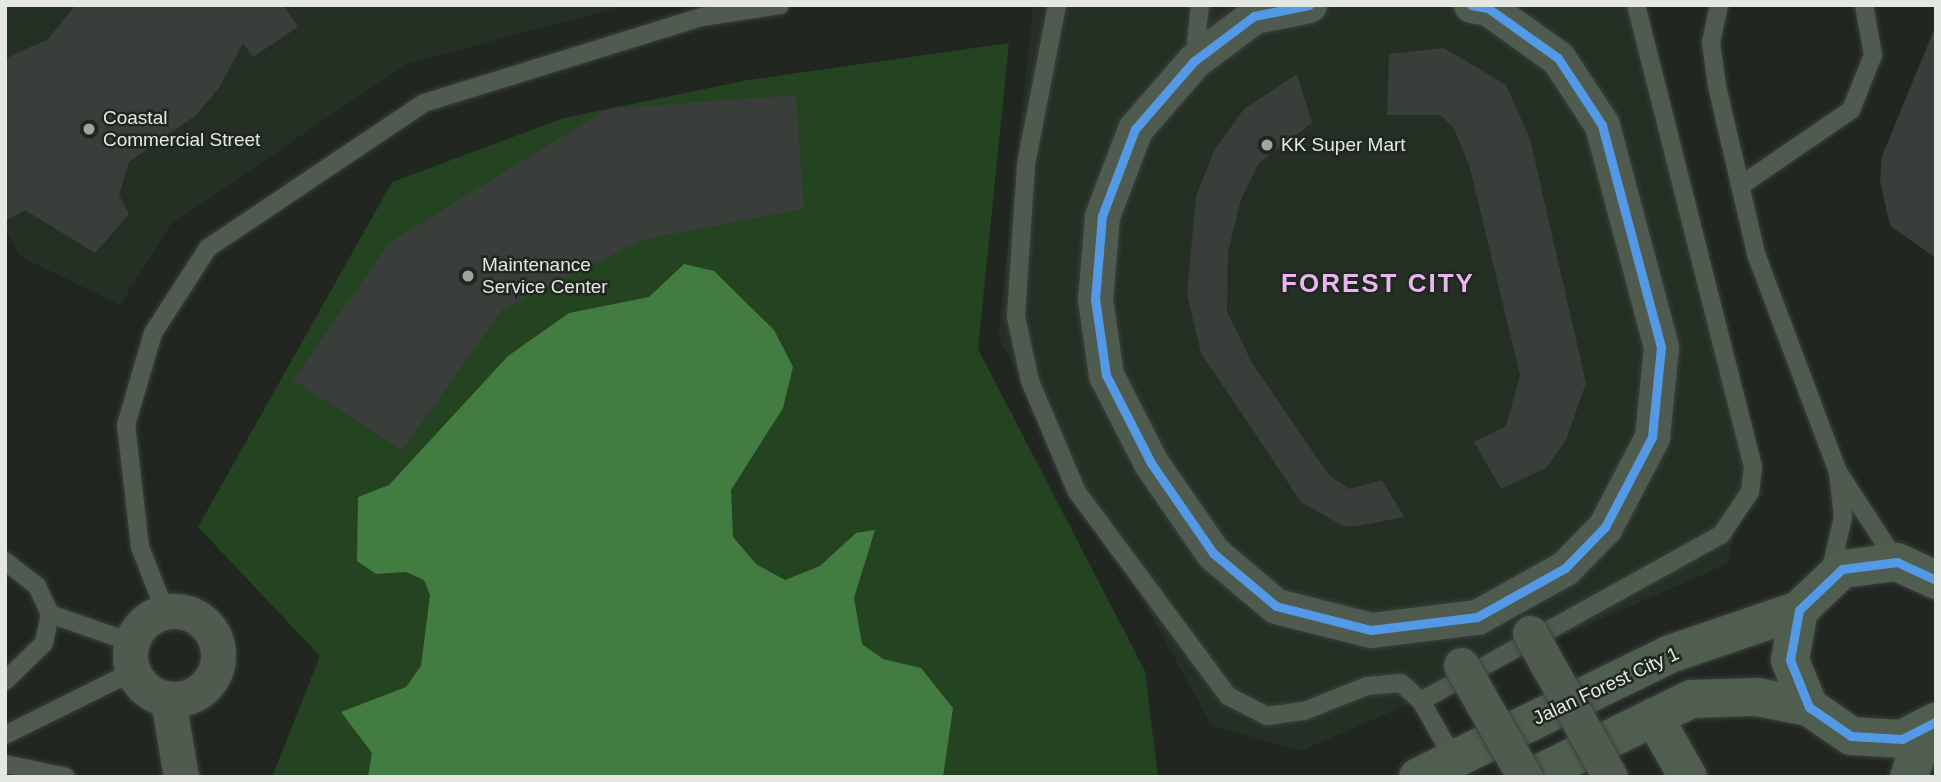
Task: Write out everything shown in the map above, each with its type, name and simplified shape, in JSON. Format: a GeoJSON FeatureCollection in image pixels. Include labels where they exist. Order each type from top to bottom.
{"type":"FeatureCollection","features":[{"type":"Feature","properties":{"kind":"street"},"geometry":{"type":"LineString","coordinates":[[1309,5],[1254,16],[1194,61],[1135,129],[1102,216],[1095,299],[1106,375],[1151,463],[1213,553],[1276,606],[1371,630],[1439,626],[1513,602],[1565,568],[1605,527],[1634,482],[1652,437],[1661,347],[1602,125],[1558,58],[1482,6]]}},
{"type":"Feature","properties":{"kind":"street"},"geometry":{"type":"LineString","coordinates":[[1922,569],[1855,564],[1829,576],[1799,610],[1790,660],[1809,707],[1828,725],[1877,741],[1931,725]]}},
{"type":"Feature","properties":{"kind":"street"},"geometry":{"type":"LineString","coordinates":[[1513,602],[1610,777]]}},
{"type":"Feature","properties":{"kind":"street","name":"Jalan Forest City 1"},"geometry":{"type":"LineString","coordinates":[[1418,777],[1459,768],[1670,654],[1799,610]]}},
{"type":"Feature","properties":{"kind":"street"},"geometry":{"type":"LineString","coordinates":[[165,611],[204,622],[218,661],[206,686],[168,699],[147,690],[131,657],[143,622],[165,611]]}},
{"type":"Feature","properties":{"kind":"street"},"geometry":{"type":"LineString","coordinates":[[1439,626],[1525,777]]}},
{"type":"Feature","properties":{"kind":"street"},"geometry":{"type":"LineString","coordinates":[[1532,777],[1691,699],[1717,695],[1809,707]]}},
{"type":"Feature","properties":{"kind":"street"},"geometry":{"type":"LineString","coordinates":[[168,699],[181,777]]}},
{"type":"Feature","properties":{"kind":"street"},"geometry":{"type":"LineString","coordinates":[[1654,717],[1688,777]]}},
{"type":"Feature","properties":{"kind":"street"},"geometry":{"type":"LineString","coordinates":[[1909,777],[1931,725]]}},
{"type":"Feature","properties":{"kind":"lane"},"geometry":{"type":"LineString","coordinates":[[165,611],[140,547],[125,425],[153,332],[208,248],[424,103],[702,17],[780,5]]}},
{"type":"Feature","properties":{"kind":"lane"},"geometry":{"type":"LineString","coordinates":[[1057,5],[1026,164],[1016,317],[1030,381],[1077,492],[1228,696],[1266,716],[1304,711],[1367,686],[1401,683],[1420,701],[1459,768]]}},
{"type":"Feature","properties":{"kind":"lane"},"geometry":{"type":"LineString","coordinates":[[1194,61],[1200,5]]}},
{"type":"Feature","properties":{"kind":"lane"},"geometry":{"type":"LineString","coordinates":[[1420,701],[1721,535],[1750,492],[1753,467],[1636,5]]}},
{"type":"Feature","properties":{"kind":"lane"},"geometry":{"type":"LineString","coordinates":[[1719,5],[1711,43],[1740,186],[1776,320],[1838,472],[1843,517],[1829,576]]}},
{"type":"Feature","properties":{"kind":"lane"},"geometry":{"type":"LineString","coordinates":[[1740,186],[1852,110],[1873,55],[1864,5]]}},
{"type":"Feature","properties":{"kind":"lane"},"geometry":{"type":"LineString","coordinates":[[1838,472],[1922,569]]}},
{"type":"Feature","properties":{"kind":"lane"},"geometry":{"type":"LineString","coordinates":[[5,561],[37,586],[50,614],[44,643],[5,681]]}},
{"type":"Feature","properties":{"kind":"lane"},"geometry":{"type":"LineString","coordinates":[[50,614],[131,657]]}},
{"type":"Feature","properties":{"kind":"lane"},"geometry":{"type":"LineString","coordinates":[[5,735],[131,657]]}},
{"type":"Feature","properties":{"kind":"lane"},"geometry":{"type":"LineString","coordinates":[[5,764],[66,777]]}},
{"type":"Feature","properties":{"kind":"shaded area"},"geometry":{"type":"Polygon","coordinates":[[[5,5],[627,5],[406,64],[171,224],[120,305],[20,256],[5,228],[5,5]]]}},
{"type":"Feature","properties":{"kind":"shaded area"},"geometry":{"type":"Polygon","coordinates":[[[1033,5],[1627,5],[1745,468],[1729,563],[1301,751],[1212,726],[998,337],[1033,5]]]}},
{"type":"Feature","properties":{"kind":"shaded area"},"geometry":{"type":"Polygon","coordinates":[[[1009,43],[978,349],[1145,671],[1158,777],[272,777],[320,656],[198,527],[392,182],[564,118],[748,80],[1009,43]]]}},
{"type":"Feature","properties":{"kind":"shaded area"},"geometry":{"type":"Polygon","coordinates":[[[684,264],[714,271],[774,330],[793,367],[783,408],[731,490],[733,537],[756,564],[785,580],[820,566],[856,533],[875,530],[854,598],[862,644],[883,659],[921,668],[953,708],[943,777],[368,777],[372,753],[341,712],[406,687],[421,666],[430,595],[424,580],[406,572],[376,574],[357,561],[358,497],[389,485],[508,356],[569,313],[649,297],[684,264]]]}},
{"type":"Feature","properties":{"kind":"building","name":"Coastal Commercial Street"},"geometry":{"type":"Polygon","coordinates":[[[76,5],[283,5],[298,27],[253,57],[243,43],[219,88],[196,115],[129,162],[119,195],[129,214],[95,253],[25,210],[5,221],[5,59],[48,39],[76,5]]]}},
{"type":"Feature","properties":{"kind":"building"},"geometry":{"type":"Polygon","coordinates":[[[1936,25],[1936,258],[1890,226],[1880,181],[1882,156],[1936,25]]]}},
{"type":"Feature","properties":{"kind":"building"},"geometry":{"type":"Polygon","coordinates":[[[1444,48],[1506,85],[1530,139],[1586,383],[1566,440],[1546,468],[1501,489],[1474,442],[1506,426],[1520,375],[1470,168],[1454,128],[1440,115],[1387,115],[1389,54],[1444,48]]]}},
{"type":"Feature","properties":{"kind":"building"},"geometry":{"type":"Polygon","coordinates":[[[1297,74],[1312,123],[1259,163],[1241,199],[1228,252],[1227,311],[1252,363],[1328,474],[1349,489],[1382,480],[1404,517],[1358,526],[1343,526],[1301,502],[1201,353],[1187,294],[1196,196],[1215,149],[1244,109],[1297,74]]]}},
{"type":"Feature","properties":{"kind":"building","name":"Maintenance Service Center"},"geometry":{"type":"Polygon","coordinates":[[[796,95],[804,209],[645,239],[503,309],[402,450],[293,380],[389,243],[607,109],[796,95]]]}},
{"type":"Feature","properties":{"kind":"cycle path"},"geometry":{"type":"LineString","coordinates":[[1309,5],[1254,16],[1194,61],[1135,129],[1102,216],[1095,299],[1106,375],[1151,463],[1213,553],[1276,606],[1371,630],[1477,617],[1565,568],[1605,527],[1652,437],[1661,347],[1602,125],[1558,58],[1488,8],[1471,5]]}},
{"type":"Feature","properties":{"kind":"cycle path"},"geometry":{"type":"LineString","coordinates":[[1936,580],[1897,562],[1842,569],[1799,610],[1790,660],[1809,707],[1851,736],[1902,739],[1936,722]]}},
{"type":"Feature","properties":{"kind":"place","name":"Coastal Commercial Street"},"geometry":{"type":"Point","coordinates":[89,129]}},
{"type":"Feature","properties":{"kind":"place","name":"KK Super Mart"},"geometry":{"type":"Point","coordinates":[1267,145]}},
{"type":"Feature","properties":{"kind":"place","name":"Maintenance Service Center"},"geometry":{"type":"Point","coordinates":[468,276]}},
{"type":"Feature","properties":{"kind":"district","name":"FOREST CITY"},"geometry":{"type":"Point","coordinates":[1378,284]}}]}
